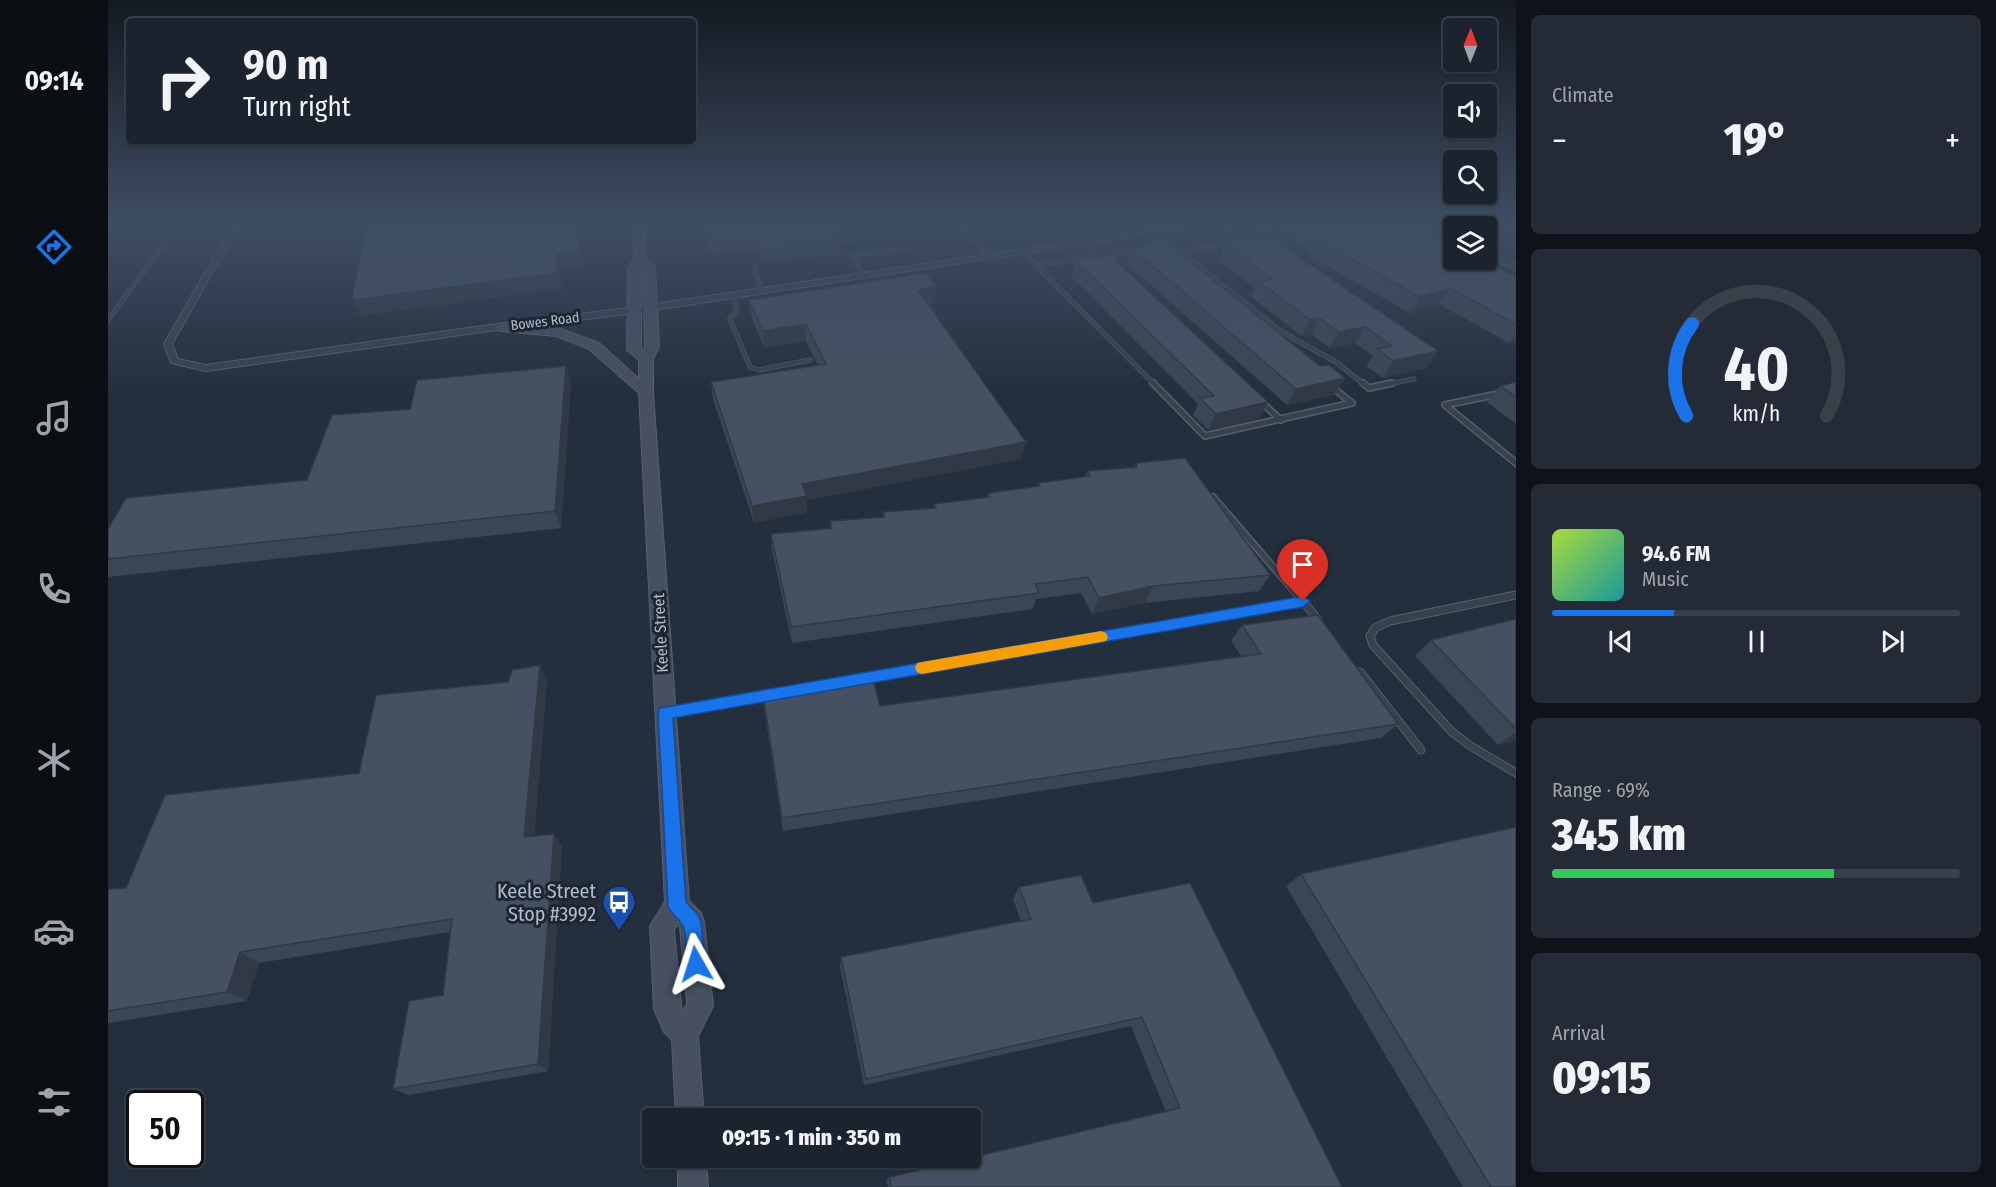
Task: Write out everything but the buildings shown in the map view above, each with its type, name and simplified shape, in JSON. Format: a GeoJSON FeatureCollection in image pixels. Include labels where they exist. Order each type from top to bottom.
{"type":"FeatureCollection","features":[{"type":"Feature","properties":{"kind":"main road","name":"Keele Street"},"geometry":{"type":"LineString","coordinates":[[634,279],[634,350],[646,359]]}},
{"type":"Feature","properties":{"kind":"main road","name":"Keele Street"},"geometry":{"type":"LineString","coordinates":[[650,279],[652,347],[646,359],[646,392],[677,906],[662,925],[668,1015],[685,1034],[689,1108]]}},
{"type":"Feature","properties":{"kind":"main road"},"geometry":{"type":"LineString","coordinates":[[501,327],[558,332],[594,346],[646,392]]}},
{"type":"Feature","properties":{"kind":"main road"},"geometry":{"type":"LineString","coordinates":[[692,1168],[693,1187]]}},
{"type":"Feature","properties":{"kind":"street","name":"Bowes Road"},"geometry":{"type":"LineString","coordinates":[[205,279],[168,344],[174,361],[206,368],[651,308],[841,279]]}},
{"type":"Feature","properties":{"kind":"lane"},"geometry":{"type":"LineString","coordinates":[[108,320],[138,279]]}},
{"type":"Feature","properties":{"kind":"lane"},"geometry":{"type":"LineString","coordinates":[[758,279],[761,292]]}},
{"type":"Feature","properties":{"kind":"lane"},"geometry":{"type":"LineString","coordinates":[[1052,279],[1205,436],[1352,403],[1328,383]]}},
{"type":"Feature","properties":{"kind":"lane"},"geometry":{"type":"LineString","coordinates":[[1215,279],[1282,332],[1336,362],[1369,388],[1414,378]]}},
{"type":"Feature","properties":{"kind":"lane"},"geometry":{"type":"LineString","coordinates":[[733,296],[737,311],[730,319],[750,367],[759,370],[810,360]]}},
{"type":"Feature","properties":{"kind":"lane"},"geometry":{"type":"LineString","coordinates":[[1506,392],[1444,405],[1516,463]]}},
{"type":"Feature","properties":{"kind":"lane"},"geometry":{"type":"LineString","coordinates":[[1255,397],[1281,420]]}},
{"type":"Feature","properties":{"kind":"lane"},"geometry":{"type":"LineString","coordinates":[[1204,488],[1325,629]]}},
{"type":"Feature","properties":{"kind":"lane"},"geometry":{"type":"LineString","coordinates":[[1516,595],[1390,621],[1375,628],[1370,636],[1373,645],[1451,731],[1469,746],[1516,773]]}},
{"type":"Feature","properties":{"kind":"lane"},"geometry":{"type":"LineString","coordinates":[[861,678],[1303,601]]}},
{"type":"Feature","properties":{"kind":"lane"},"geometry":{"type":"LineString","coordinates":[[1355,666],[1421,750]]}},
{"type":"Feature","properties":{"kind":"lane"},"geometry":{"type":"LineString","coordinates":[[665,713],[782,692]]}},
{"type":"Feature","properties":{"kind":"slow traffic"},"geometry":{"type":"LineString","coordinates":[[922,668],[1101,637]]}},
{"type":"Feature","properties":{"kind":"place","name":"Keele Street Stop #3992"},"geometry":{"type":"Point","coordinates":[619,931]}},
{"type":"Feature","properties":{"kind":"route"},"geometry":{"type":"LineString","coordinates":[[696,964],[692,922],[677,906],[665,713],[1303,601]]}}]}
